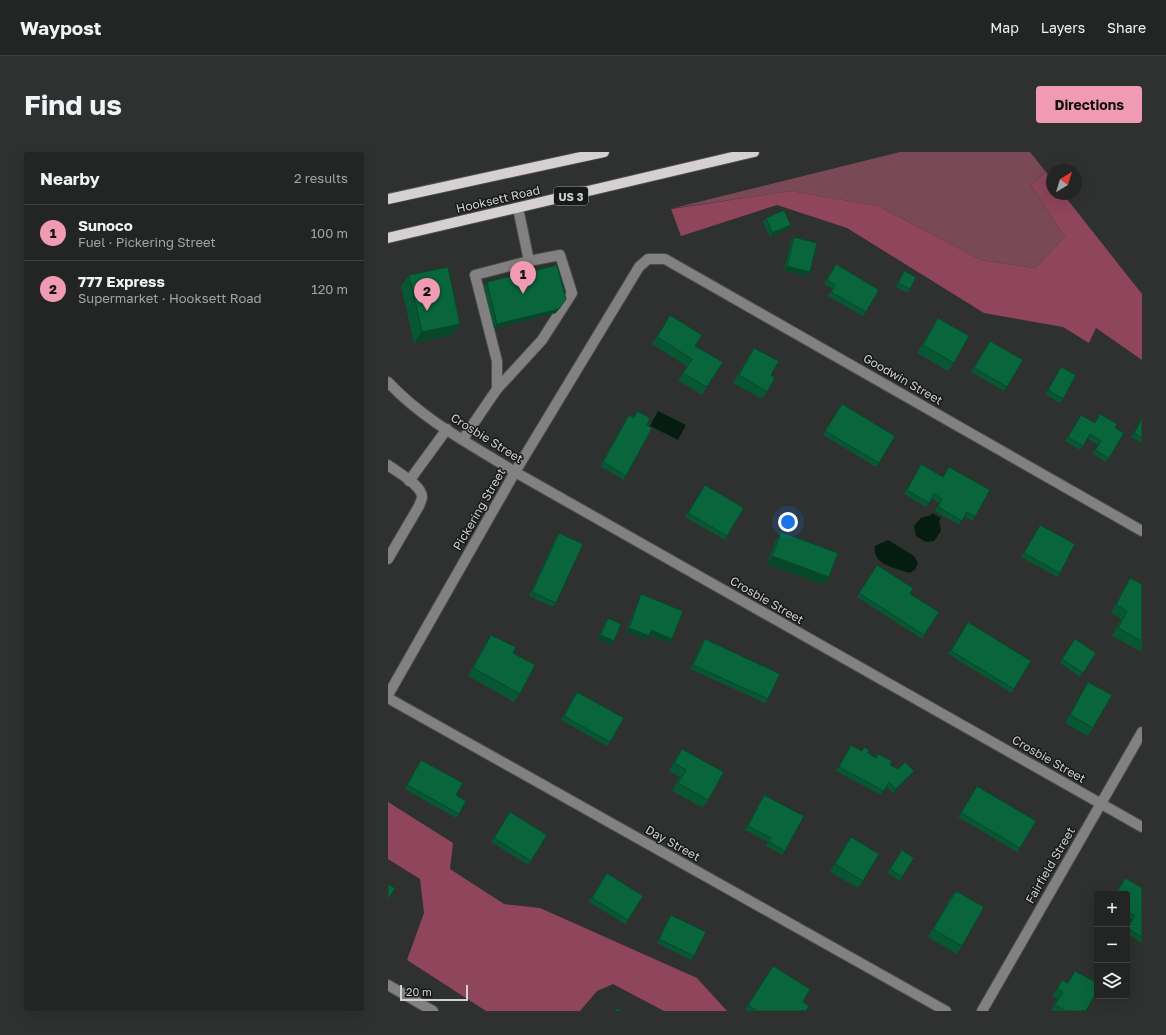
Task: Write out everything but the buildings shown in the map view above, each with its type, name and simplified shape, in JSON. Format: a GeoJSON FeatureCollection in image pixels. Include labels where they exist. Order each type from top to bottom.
{"type":"FeatureCollection","features":[{"type":"Feature","properties":{"kind":"main road","name":"Hooksett Road"},"geometry":{"type":"LineString","coordinates":[[388,199],[604,152]]}},
{"type":"Feature","properties":{"kind":"main road","name":"Hooksett Road"},"geometry":{"type":"LineString","coordinates":[[388,238],[754,152]]}},
{"type":"Feature","properties":{"kind":"street"},"geometry":{"type":"LineString","coordinates":[[518,208],[529,261]]}},
{"type":"Feature","properties":{"kind":"street"},"geometry":{"type":"LineString","coordinates":[[463,440],[497,389],[542,340],[572,293],[560,255],[529,261],[475,276],[497,361],[497,389]]}},
{"type":"Feature","properties":{"kind":"street","name":"Goodwin Street"},"geometry":{"type":"LineString","coordinates":[[648,259],[665,258],[1142,530]]}},
{"type":"Feature","properties":{"kind":"street","name":"Pickering Street"},"geometry":{"type":"LineString","coordinates":[[388,697],[515,472],[639,267],[648,259]]}},
{"type":"Feature","properties":{"kind":"street","name":"Crosbie Street"},"geometry":{"type":"LineString","coordinates":[[388,382],[399,393],[447,429],[515,472],[1142,827]]}},
{"type":"Feature","properties":{"kind":"street"},"geometry":{"type":"LineString","coordinates":[[409,480],[447,429]]}},
{"type":"Feature","properties":{"kind":"street"},"geometry":{"type":"LineString","coordinates":[[388,465],[415,484],[422,497],[419,506],[388,558]]}},
{"type":"Feature","properties":{"kind":"street","name":"Day Street"},"geometry":{"type":"LineString","coordinates":[[388,697],[946,1011]]}},
{"type":"Feature","properties":{"kind":"street","name":"Fairfield Street"},"geometry":{"type":"LineString","coordinates":[[982,1011],[1142,732]]}},
{"type":"Feature","properties":{"kind":"street"},"geometry":{"type":"LineString","coordinates":[[388,985],[433,1011]]}},
{"type":"Feature","properties":{"kind":"shaded area"},"geometry":{"type":"Polygon","coordinates":[[[900,152],[1030,152],[1046,172],[1031,185],[1065,237],[1035,268],[981,260],[878,206],[791,191],[674,208],[900,152]]]}},
{"type":"Feature","properties":{"kind":"shaded area"},"geometry":{"type":"Polygon","coordinates":[[[1046,172],[1046,200],[1068,200],[1142,294],[1142,360],[1096,328],[1089,343],[1063,327],[984,313],[847,228],[777,205],[681,236],[671,209],[791,191],[878,206],[981,260],[1035,268],[1065,237],[1031,185],[1046,172]]]}},
{"type":"Feature","properties":{"kind":"shaded area"},"geometry":{"type":"Polygon","coordinates":[[[658,411],[686,425],[678,440],[650,426],[658,411]]]}},
{"type":"Feature","properties":{"kind":"shaded area"},"geometry":{"type":"Polygon","coordinates":[[[932,513],[941,518],[939,521],[941,531],[934,541],[926,542],[916,536],[914,526],[921,518],[931,515],[932,513]]]}},
{"type":"Feature","properties":{"kind":"shaded area"},"geometry":{"type":"Polygon","coordinates":[[[888,540],[914,556],[918,563],[915,570],[909,573],[886,565],[877,558],[875,546],[888,540]]]}},
{"type":"Feature","properties":{"kind":"shaded area"},"geometry":{"type":"Polygon","coordinates":[[[388,802],[453,843],[450,869],[504,904],[540,908],[697,978],[727,1011],[664,1011],[613,984],[597,991],[580,1011],[486,1011],[407,960],[424,913],[420,879],[388,859],[388,802]]]}},
{"type":"Feature","properties":{"kind":"place","name":"Sunoco"},"geometry":{"type":"Point","coordinates":[523,294]}},
{"type":"Feature","properties":{"kind":"place","name":"777 Express"},"geometry":{"type":"Point","coordinates":[427,311]}}]}
